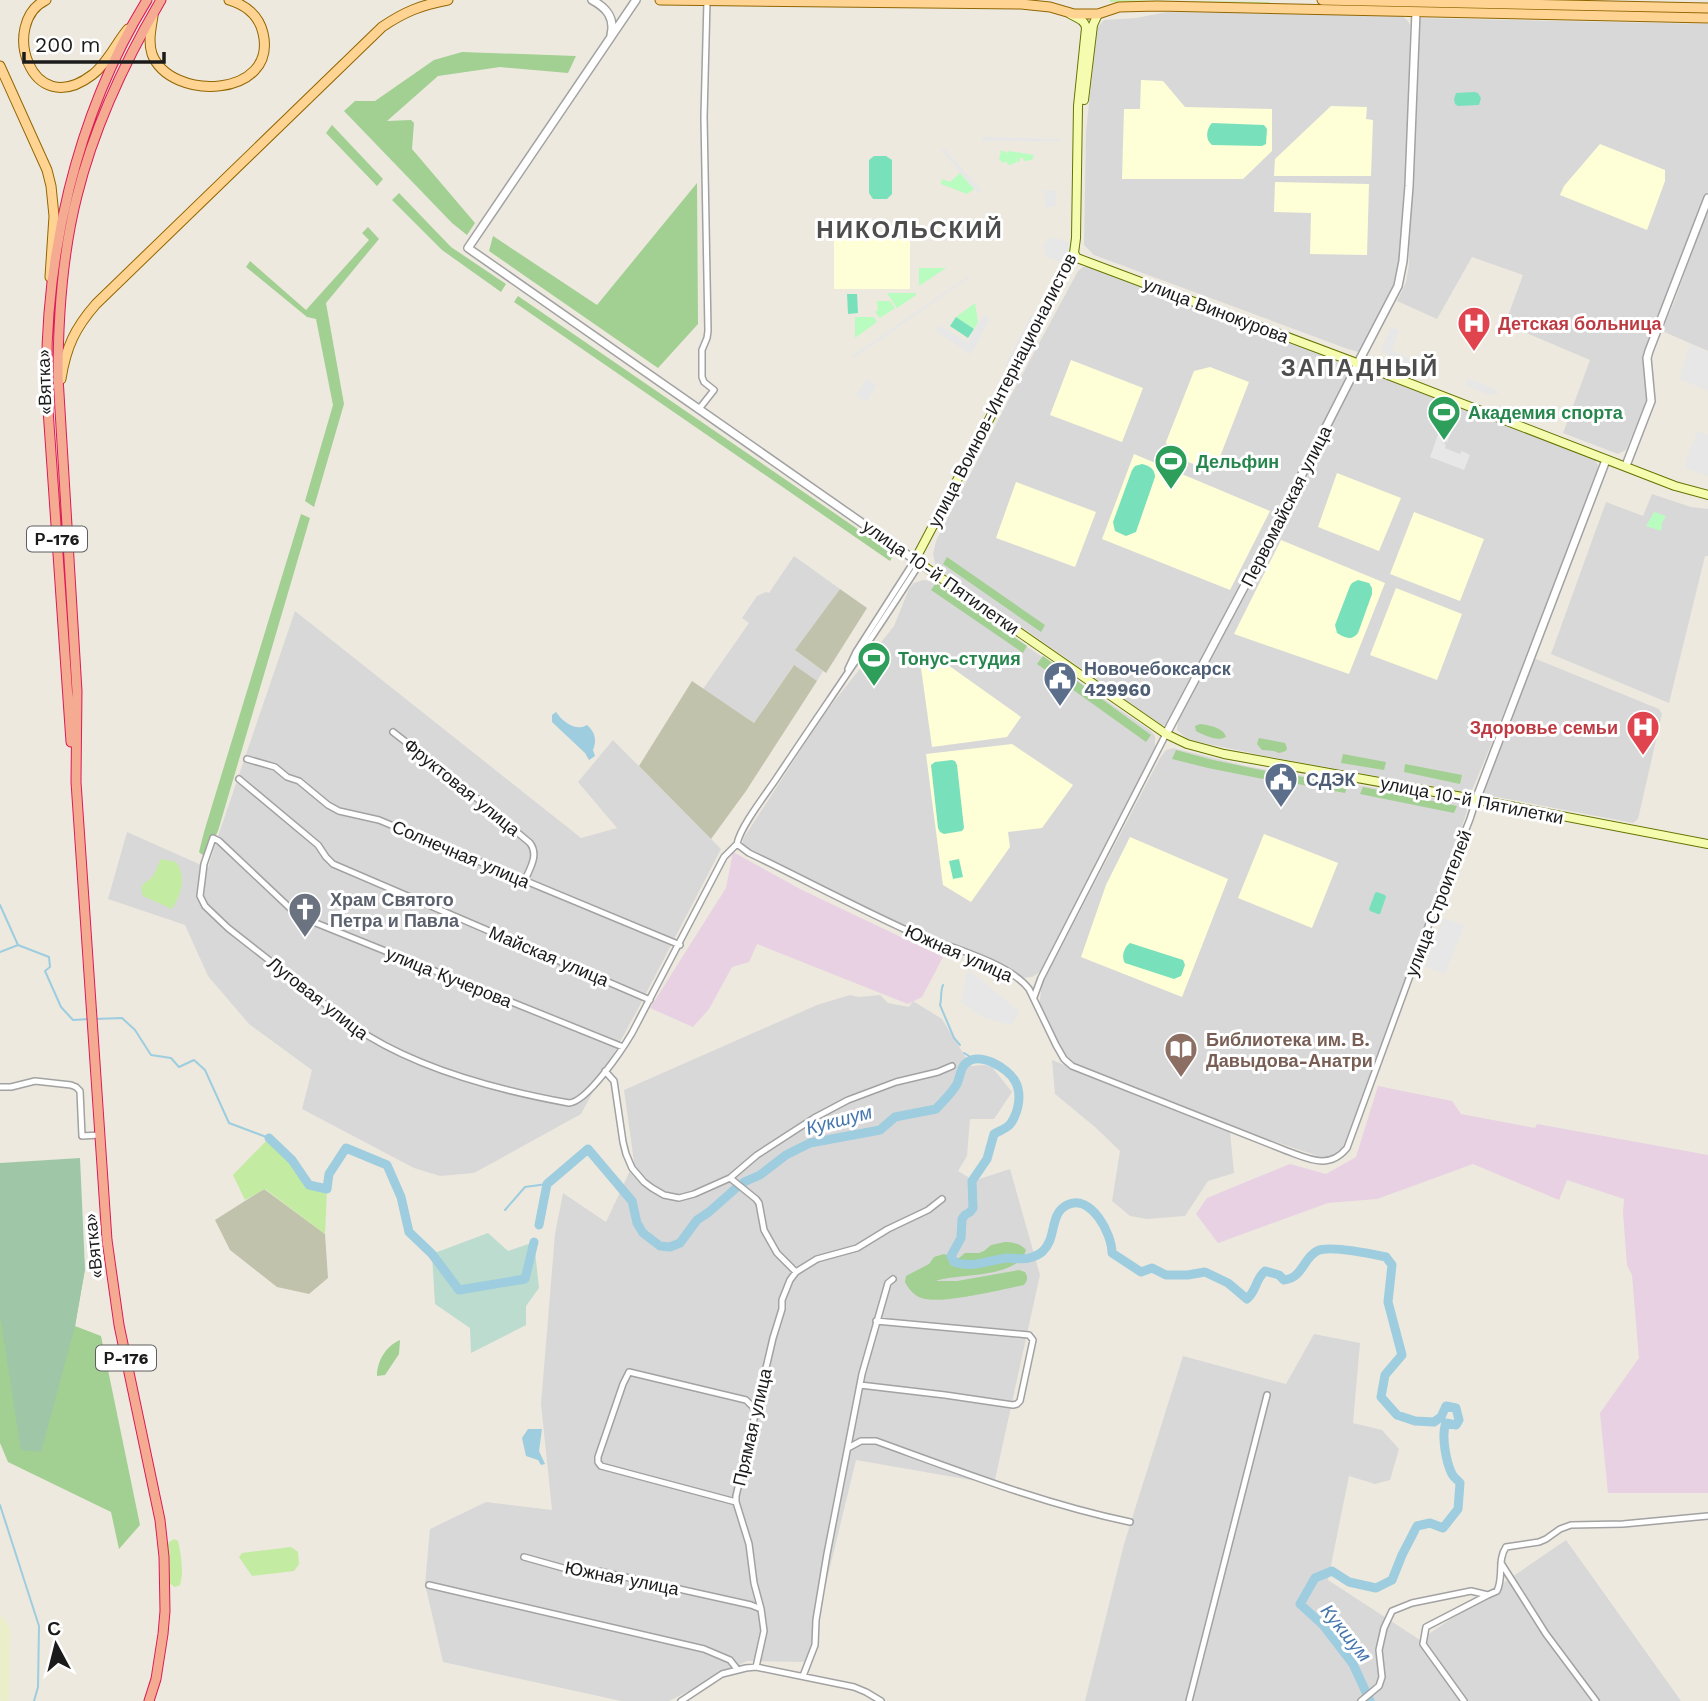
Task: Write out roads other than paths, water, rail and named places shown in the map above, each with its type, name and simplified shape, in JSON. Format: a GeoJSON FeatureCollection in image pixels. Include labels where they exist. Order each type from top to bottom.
{"type":"FeatureCollection","features":[{"type":"Feature","properties":{"kind":"highway","name":"«Вятка»"},"geometry":{"type":"LineString","coordinates":[[147,0],[132,24],[111,69],[73,173],[50,297],[47,395],[107,1240],[116,1303],[160,1520],[164,1557],[163,1634],[156,1679],[149,1701]]}},
{"type":"Feature","properties":{"kind":"highway","name":"«Вятка»"},"geometry":{"type":"LineString","coordinates":[[76,782],[78,691],[59,394],[61,295],[77,196],[101,121],[126,63],[161,0]]}},
{"type":"Feature","properties":{"kind":"main road"},"geometry":{"type":"LineString","coordinates":[[46,0],[35,5],[20,20],[15,41],[17,57],[24,71],[38,83],[47,86],[69,87],[94,74],[132,24]]}},
{"type":"Feature","properties":{"kind":"main road"},"geometry":{"type":"LineString","coordinates":[[154,13],[150,46],[153,57],[164,70],[181,80],[201,85],[224,86],[240,82],[252,73],[261,59],[264,46],[257,18],[248,9],[229,0]]}},
{"type":"Feature","properties":{"kind":"main road"},"geometry":{"type":"LineString","coordinates":[[59,394],[65,354],[70,340],[96,304],[382,27],[412,9],[448,0]]}},
{"type":"Feature","properties":{"kind":"main road"},"geometry":{"type":"LineString","coordinates":[[660,0],[1021,4],[1064,12],[1100,13],[1119,7],[1137,6],[1416,7],[1708,18]]}},
{"type":"Feature","properties":{"kind":"main road"},"geometry":{"type":"LineString","coordinates":[[1058,0],[1059,7],[1064,12]]}},
{"type":"Feature","properties":{"kind":"main road"},"geometry":{"type":"LineString","coordinates":[[1100,13],[1107,0]]}},
{"type":"Feature","properties":{"kind":"main road"},"geometry":{"type":"LineString","coordinates":[[1322,0],[1416,7]]}},
{"type":"Feature","properties":{"kind":"main road"},"geometry":{"type":"LineString","coordinates":[[1570,11],[1708,8]]}},
{"type":"Feature","properties":{"kind":"main road","name":"улица Воинов-Интернационалистов"},"geometry":{"type":"LineString","coordinates":[[1064,12],[1081,20],[1086,28],[1079,82],[1080,144]]}},
{"type":"Feature","properties":{"kind":"main road","name":"улица Воинов-Интернационалистов"},"geometry":{"type":"LineString","coordinates":[[918,561],[1077,255],[1083,103],[1093,25],[1100,13]]}},
{"type":"Feature","properties":{"kind":"main road"},"geometry":{"type":"LineString","coordinates":[[0,66],[47,170],[51,186],[54,216],[50,297]]}},
{"type":"Feature","properties":{"kind":"main road","name":"улица Винокурова"},"geometry":{"type":"LineString","coordinates":[[1077,255],[1626,465],[1708,492]]}},
{"type":"Feature","properties":{"kind":"main road","name":"улица 10-й Пятилетки"},"geometry":{"type":"LineString","coordinates":[[918,561],[1166,734],[1187,744],[1224,754],[1708,844]]}},
{"type":"Feature","properties":{"kind":"street"},"geometry":{"type":"LineString","coordinates":[[592,0],[603,6],[610,16],[610,39]]}},
{"type":"Feature","properties":{"kind":"street"},"geometry":{"type":"LineString","coordinates":[[610,39],[636,0]]}},
{"type":"Feature","properties":{"kind":"street"},"geometry":{"type":"LineString","coordinates":[[699,409],[714,390],[702,378],[702,350],[708,338],[704,117],[707,1]]}},
{"type":"Feature","properties":{"kind":"street","name":"Первомайская улица"},"geometry":{"type":"LineString","coordinates":[[1034,998],[1041,978],[1398,286],[1403,261],[1409,186],[1416,7]]}},
{"type":"Feature","properties":{"kind":"street","name":"улица 10-й Пятилетки"},"geometry":{"type":"LineString","coordinates":[[610,39],[468,248],[918,561]]}},
{"type":"Feature","properties":{"kind":"street"},"geometry":{"type":"LineString","coordinates":[[1626,465],[1651,401],[1647,358],[1649,351],[1708,198]]}},
{"type":"Feature","properties":{"kind":"street","name":"улица Строителей"},"geometry":{"type":"LineString","coordinates":[[1341,1154],[1350,1139],[1470,819],[1503,723],[1607,457]]}},
{"type":"Feature","properties":{"kind":"street","name":"улица Воинов-Интернационалистов"},"geometry":{"type":"LineString","coordinates":[[575,1103],[588,1092],[623,1047],[680,944],[724,856],[737,844],[739,835],[862,653],[918,561]]}},
{"type":"Feature","properties":{"kind":"street","name":"Фруктовая улица"},"geometry":{"type":"LineString","coordinates":[[393,732],[530,843],[534,849],[534,857],[525,880]]}},
{"type":"Feature","properties":{"kind":"street","name":"Солнечная улица"},"geometry":{"type":"LineString","coordinates":[[247,759],[275,766],[339,811],[379,820],[680,944]]}},
{"type":"Feature","properties":{"kind":"street","name":"Майская улица"},"geometry":{"type":"LineString","coordinates":[[239,779],[318,845],[333,864],[650,1000]]}},
{"type":"Feature","properties":{"kind":"street","name":"Луговая улица"},"geometry":{"type":"LineString","coordinates":[[219,841],[213,838],[204,864],[200,895],[205,906],[228,928],[372,1040],[427,1065],[471,1080],[560,1102],[575,1103]]}},
{"type":"Feature","properties":{"kind":"street","name":"улица Кучерова"},"geometry":{"type":"LineString","coordinates":[[219,841],[301,917],[623,1047]]}},
{"type":"Feature","properties":{"kind":"street","name":"Южная улица"},"geometry":{"type":"LineString","coordinates":[[737,844],[749,853],[879,917],[1007,971],[1024,983],[1056,1045],[1072,1066],[1311,1159],[1328,1161],[1341,1154]]}},
{"type":"Feature","properties":{"kind":"street"},"geometry":{"type":"LineString","coordinates":[[1024,983],[1041,978]]}},
{"type":"Feature","properties":{"kind":"street"},"geometry":{"type":"LineString","coordinates":[[605,1071],[614,1081],[626,1154],[632,1168],[646,1184],[664,1195],[679,1198],[730,1178],[757,1155],[814,1118],[848,1100],[951,1066]]}},
{"type":"Feature","properties":{"kind":"street"},"geometry":{"type":"LineString","coordinates":[[0,1087],[35,1081],[71,1084],[80,1091],[82,1136],[100,1135]]}},
{"type":"Feature","properties":{"kind":"street"},"geometry":{"type":"LineString","coordinates":[[730,1178],[759,1203],[764,1230],[777,1253],[796,1272],[817,1259],[857,1248],[888,1229],[928,1210],[942,1199]]}},
{"type":"Feature","properties":{"kind":"street","name":"Прямая улица"},"geometry":{"type":"LineString","coordinates":[[756,1667],[764,1631],[749,1544],[736,1496],[782,1300],[796,1272]]}},
{"type":"Feature","properties":{"kind":"street"},"geometry":{"type":"LineString","coordinates":[[803,1676],[815,1645],[816,1620],[860,1385],[876,1321],[888,1283],[893,1279]]}},
{"type":"Feature","properties":{"kind":"street"},"geometry":{"type":"LineString","coordinates":[[860,1385],[1013,1405],[1020,1401],[1033,1340],[1029,1335],[876,1321]]}},
{"type":"Feature","properties":{"kind":"street"},"geometry":{"type":"LineString","coordinates":[[736,1502],[601,1466],[598,1457],[629,1372],[746,1400],[759,1396]]}},
{"type":"Feature","properties":{"kind":"street"},"geometry":{"type":"LineString","coordinates":[[1189,1701],[1267,1395]]}},
{"type":"Feature","properties":{"kind":"street"},"geometry":{"type":"LineString","coordinates":[[746,1400],[756,1411]]}},
{"type":"Feature","properties":{"kind":"street"},"geometry":{"type":"LineString","coordinates":[[848,1448],[861,1441],[876,1441],[979,1478],[1097,1515],[1130,1522]]}},
{"type":"Feature","properties":{"kind":"street"},"geometry":{"type":"LineString","coordinates":[[1464,1701],[1423,1644],[1426,1627],[1497,1591],[1501,1581],[1503,1551],[1506,1547],[1539,1542],[1567,1526],[1708,1517]]}},
{"type":"Feature","properties":{"kind":"street","name":"Южная улица"},"geometry":{"type":"LineString","coordinates":[[524,1557],[574,1571],[598,1571],[761,1609]]}},
{"type":"Feature","properties":{"kind":"street"},"geometry":{"type":"LineString","coordinates":[[1501,1563],[1546,1634],[1596,1701]]}},
{"type":"Feature","properties":{"kind":"street"},"geometry":{"type":"LineString","coordinates":[[429,1585],[704,1649],[730,1660],[737,1669]]}},
{"type":"Feature","properties":{"kind":"street"},"geometry":{"type":"LineString","coordinates":[[1361,1701],[1379,1686],[1382,1677],[1379,1650],[1384,1628],[1392,1611],[1412,1603],[1471,1591],[1488,1595]]}},
{"type":"Feature","properties":{"kind":"street"},"geometry":{"type":"LineString","coordinates":[[681,1701],[722,1674],[756,1667],[854,1687],[881,1701]]}},
{"type":"Feature","properties":{"kind":"water"},"geometry":{"type":"Polygon","coordinates":[[[556,712],[570,725],[587,725],[590,728],[594,736],[595,756],[589,760],[552,722],[552,715],[556,712]]]}},
{"type":"Feature","properties":{"kind":"water"},"geometry":{"type":"Polygon","coordinates":[[[528,1429],[542,1429],[539,1451],[545,1464],[541,1465],[538,1460],[526,1456],[522,1438],[528,1429]]]}},
{"type":"Feature","properties":{"kind":"waterway","name":"Кукшум"},"geometry":{"type":"LineString","coordinates":[[0,905],[18,945],[49,957],[50,967],[45,971],[61,1007],[73,1020],[90,1019]]}},
{"type":"Feature","properties":{"kind":"waterway"},"geometry":{"type":"LineString","coordinates":[[0,952],[18,945]]}},
{"type":"Feature","properties":{"kind":"waterway"},"geometry":{"type":"LineString","coordinates":[[943,985],[940,1005],[954,1038],[960,1045]]}},
{"type":"Feature","properties":{"kind":"waterway","name":"Кукшум"},"geometry":{"type":"LineString","coordinates":[[95,1019],[122,1018],[135,1030],[151,1055],[171,1058],[179,1067],[194,1060],[205,1070],[229,1123],[269,1138]]}},
{"type":"Feature","properties":{"kind":"waterway"},"geometry":{"type":"LineString","coordinates":[[964,1053],[969,1056],[970,1061]]}},
{"type":"Feature","properties":{"kind":"waterway","name":"Кукшум"},"geometry":{"type":"LineString","coordinates":[[744,1182],[760,1175],[786,1155],[810,1143],[880,1130],[895,1117],[936,1109],[955,1087],[965,1064],[977,1059],[992,1062],[1011,1076],[1017,1086],[1019,1102],[1011,1123],[994,1134],[987,1159],[972,1181],[973,1208],[962,1219],[961,1238],[951,1256],[954,1262],[974,1264],[1007,1258],[1026,1259],[1036,1255],[1047,1246],[1061,1209],[1076,1203],[1092,1210],[1098,1217],[1108,1236],[1112,1253],[1141,1272],[1152,1268],[1166,1275],[1205,1272],[1228,1283],[1247,1299],[1265,1271],[1279,1275],[1284,1280],[1290,1278],[1299,1272],[1312,1254],[1323,1249],[1340,1249],[1386,1257],[1392,1265],[1388,1302],[1402,1355],[1385,1375],[1381,1397],[1397,1415],[1415,1421],[1434,1422],[1441,1417],[1446,1406],[1456,1408],[1459,1420],[1456,1425],[1446,1423],[1444,1441],[1450,1469],[1460,1483],[1458,1509],[1443,1528],[1430,1523],[1417,1526],[1392,1580],[1376,1588],[1349,1582],[1332,1571],[1315,1578],[1300,1604],[1323,1625],[1353,1664],[1370,1701]]}},
{"type":"Feature","properties":{"kind":"waterway","name":"Кукшум"},"geometry":{"type":"LineString","coordinates":[[269,1138],[292,1160],[309,1185],[327,1189],[329,1174],[346,1148],[387,1165],[401,1197],[409,1232],[432,1254],[459,1290],[525,1279],[534,1242]]}},
{"type":"Feature","properties":{"kind":"waterway","name":"Кукшум"},"geometry":{"type":"LineString","coordinates":[[539,1225],[547,1184],[588,1149],[632,1201],[637,1223],[643,1233],[660,1246],[670,1247],[680,1243],[697,1220],[735,1189]]}},
{"type":"Feature","properties":{"kind":"waterway"},"geometry":{"type":"LineString","coordinates":[[505,1210],[525,1187],[547,1184]]}},
{"type":"Feature","properties":{"kind":"waterway"},"geometry":{"type":"LineString","coordinates":[[0,1505],[39,1626],[38,1687],[34,1701]]}},
{"type":"Feature","properties":{"kind":"place","name":"Детская больница"},"geometry":{"type":"Point","coordinates":[1474,353]}},
{"type":"Feature","properties":{"kind":"place","name":"Академия спорта"},"geometry":{"type":"Point","coordinates":[1444,442]}},
{"type":"Feature","properties":{"kind":"place","name":"Дельфин"},"geometry":{"type":"Point","coordinates":[1171,491]}},
{"type":"Feature","properties":{"kind":"place","name":"Тонус-студия"},"geometry":{"type":"Point","coordinates":[874,688]}},
{"type":"Feature","properties":{"kind":"place","name":"Новочебоксарск 429960"},"geometry":{"type":"Point","coordinates":[1060,708]}},
{"type":"Feature","properties":{"kind":"place","name":"Здоровье семьи"},"geometry":{"type":"Point","coordinates":[1643,757]}},
{"type":"Feature","properties":{"kind":"place","name":"СДЭК"},"geometry":{"type":"Point","coordinates":[1281,809]}},
{"type":"Feature","properties":{"kind":"place","name":"Храм Святого Петра и Павла"},"geometry":{"type":"Point","coordinates":[305,939]}},
{"type":"Feature","properties":{"kind":"place","name":"Библиотека им. В. Давыдова-Анатри"},"geometry":{"type":"Point","coordinates":[1181,1079]}},
{"type":"Feature","properties":{"kind":"district","name":"НИКОЛЬСКИЙ"},"geometry":{"type":"Point","coordinates":[910,230]}},
{"type":"Feature","properties":{"kind":"district","name":"ЗАПАДНЫЙ"},"geometry":{"type":"Point","coordinates":[1360,368]}}]}
